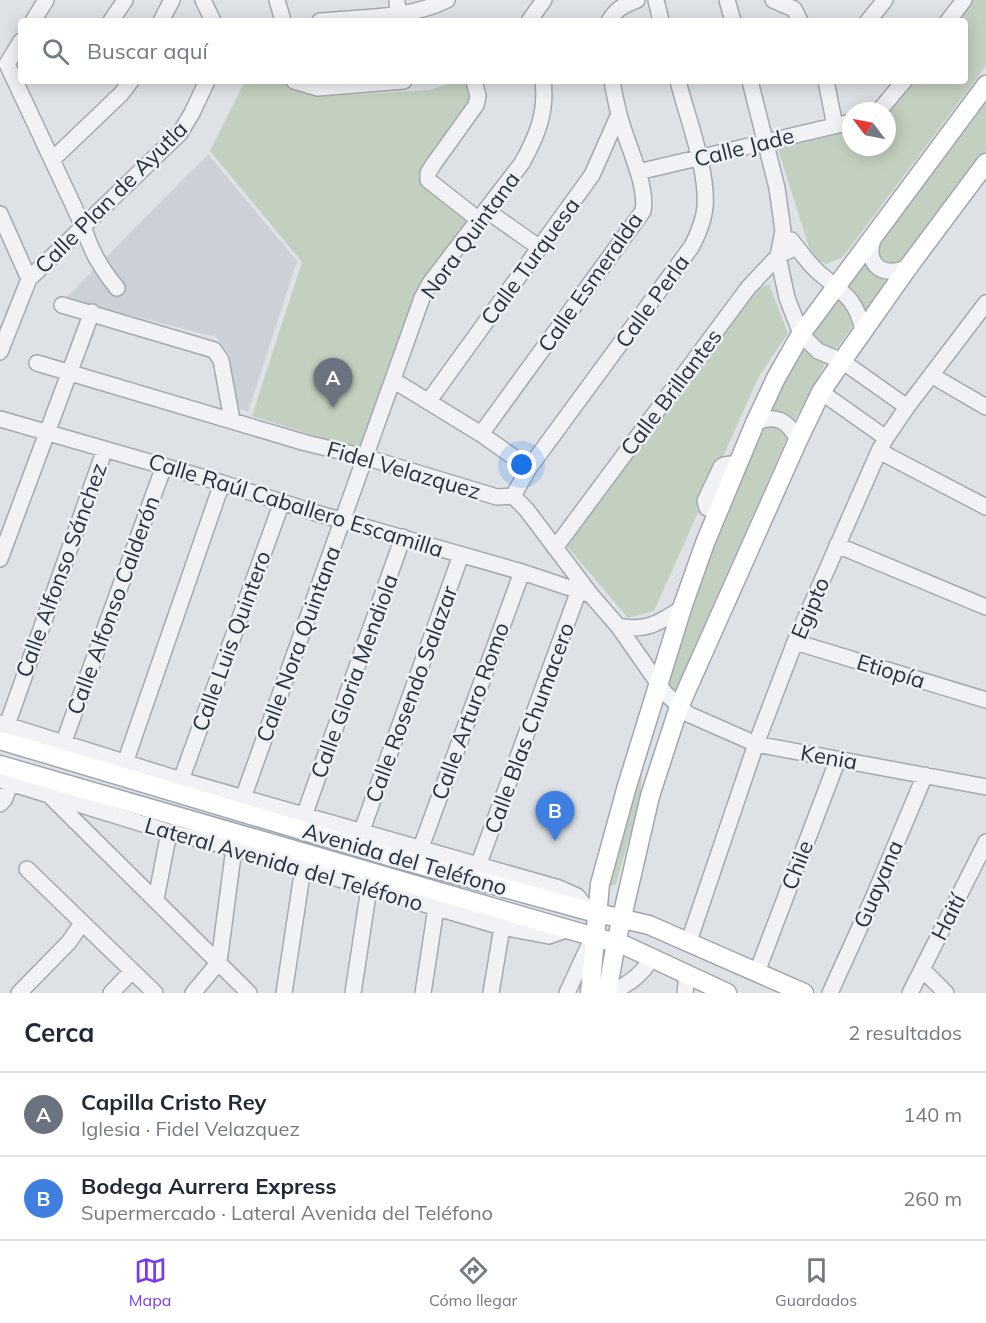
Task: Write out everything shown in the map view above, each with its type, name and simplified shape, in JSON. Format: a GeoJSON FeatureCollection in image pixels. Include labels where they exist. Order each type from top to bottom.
{"type":"FeatureCollection","features":[{"type":"Feature","properties":{"kind":"main road"},"geometry":{"type":"LineString","coordinates":[[590,993],[593,922],[600,884],[627,786],[682,608],[755,423],[776,378],[801,334],[986,85]]}},
{"type":"Feature","properties":{"kind":"main road"},"geometry":{"type":"LineString","coordinates":[[609,993],[620,931],[650,796],[679,707],[798,440],[820,392],[909,266],[986,163]]}},
{"type":"Feature","properties":{"kind":"main road","name":"Avenida del Teléfono"},"geometry":{"type":"LineString","coordinates":[[2,729],[87,759],[390,849],[620,931],[651,958],[727,993]]}},
{"type":"Feature","properties":{"kind":"main road","name":"Avenida del Teléfono"},"geometry":{"type":"LineString","coordinates":[[0,765],[410,891],[569,929],[593,922],[620,931],[649,925],[690,941],[804,993]]}},
{"type":"Feature","properties":{"kind":"street"},"geometry":{"type":"LineString","coordinates":[[35,18],[46,0]]}},
{"type":"Feature","properties":{"kind":"street"},"geometry":{"type":"LineString","coordinates":[[113,18],[124,0]]}},
{"type":"Feature","properties":{"kind":"street"},"geometry":{"type":"LineString","coordinates":[[163,18],[172,0]]}},
{"type":"Feature","properties":{"kind":"street"},"geometry":{"type":"LineString","coordinates":[[202,0],[211,18]]}},
{"type":"Feature","properties":{"kind":"street"},"geometry":{"type":"LineString","coordinates":[[277,0],[282,18]]}},
{"type":"Feature","properties":{"kind":"street"},"geometry":{"type":"LineString","coordinates":[[346,18],[428,9],[447,0]]}},
{"type":"Feature","properties":{"kind":"street"},"geometry":{"type":"LineString","coordinates":[[531,18],[544,0]]}},
{"type":"Feature","properties":{"kind":"street"},"geometry":{"type":"LineString","coordinates":[[611,18],[616,10],[637,0]]}},
{"type":"Feature","properties":{"kind":"street"},"geometry":{"type":"LineString","coordinates":[[656,0],[660,18]]}},
{"type":"Feature","properties":{"kind":"street"},"geometry":{"type":"LineString","coordinates":[[727,0],[732,18]]}},
{"type":"Feature","properties":{"kind":"street"},"geometry":{"type":"LineString","coordinates":[[772,0],[798,10]]}},
{"type":"Feature","properties":{"kind":"street"},"geometry":{"type":"LineString","coordinates":[[870,18],[885,0]]}},
{"type":"Feature","properties":{"kind":"street"},"geometry":{"type":"LineString","coordinates":[[950,18],[964,0]]}},
{"type":"Feature","properties":{"kind":"street"},"geometry":{"type":"LineString","coordinates":[[18,47],[9,64],[91,250],[117,288]]}},
{"type":"Feature","properties":{"kind":"street"},"geometry":{"type":"LineString","coordinates":[[52,160],[121,94],[128,84]]}},
{"type":"Feature","properties":{"kind":"street","name":"Calle Plan de Ayutla"},"geometry":{"type":"LineString","coordinates":[[29,279],[180,133],[206,84]]}},
{"type":"Feature","properties":{"kind":"street"},"geometry":{"type":"LineString","coordinates":[[305,84],[318,88],[365,84]]}},
{"type":"Feature","properties":{"kind":"street"},"geometry":{"type":"LineString","coordinates":[[475,84],[478,96],[476,105],[433,165],[428,173],[428,180],[540,248]]}},
{"type":"Feature","properties":{"kind":"street","name":"Nora Quintana"},"geometry":{"type":"LineString","coordinates":[[364,457],[422,298],[430,283],[522,163],[533,144],[541,124],[545,98],[543,84]]}},
{"type":"Feature","properties":{"kind":"street","name":"Calle Esmeralda"},"geometry":{"type":"LineString","coordinates":[[481,434],[639,217],[644,203],[638,172],[618,114],[613,84]]}},
{"type":"Feature","properties":{"kind":"street","name":"Calle Perla"},"geometry":{"type":"LineString","coordinates":[[513,496],[529,468],[692,246],[700,229],[705,208],[704,184],[679,84]]}},
{"type":"Feature","properties":{"kind":"street"},"geometry":{"type":"LineString","coordinates":[[751,84],[777,188],[783,231],[778,256],[787,298],[801,334],[818,351],[842,361],[907,407]]}},
{"type":"Feature","properties":{"kind":"street"},"geometry":{"type":"LineString","coordinates":[[827,84],[836,126]]}},
{"type":"Feature","properties":{"kind":"street"},"geometry":{"type":"LineString","coordinates":[[886,102],[902,84]]}},
{"type":"Feature","properties":{"kind":"street","name":"Calle Turquesa"},"geometry":{"type":"LineString","coordinates":[[428,402],[592,175],[618,114]]}},
{"type":"Feature","properties":{"kind":"street","name":"Calle Jade"},"geometry":{"type":"LineString","coordinates":[[638,172],[842,124]]}},
{"type":"Feature","properties":{"kind":"street"},"geometry":{"type":"LineString","coordinates":[[0,214],[29,279],[0,352]]}},
{"type":"Feature","properties":{"kind":"street"},"geometry":{"type":"LineString","coordinates":[[783,231],[815,269],[836,286],[856,307],[863,330]]}},
{"type":"Feature","properties":{"kind":"street"},"geometry":{"type":"LineString","coordinates":[[875,235],[870,247],[870,256],[880,269],[894,273],[909,266]]}},
{"type":"Feature","properties":{"kind":"street","name":"Calle Brillantes"},"geometry":{"type":"LineString","coordinates":[[555,548],[748,288],[778,256],[796,247]]}},
{"type":"Feature","properties":{"kind":"street","name":"Egipto"},"geometry":{"type":"LineString","coordinates":[[690,941],[756,744],[795,642],[882,444],[907,407],[986,303]]}},
{"type":"Feature","properties":{"kind":"street"},"geometry":{"type":"LineString","coordinates":[[62,304],[214,350],[221,360],[232,420]]}},
{"type":"Feature","properties":{"kind":"street"},"geometry":{"type":"LineString","coordinates":[[0,559],[92,312]]}},
{"type":"Feature","properties":{"kind":"street","name":"Fidel Velazquez"},"geometry":{"type":"LineString","coordinates":[[37,363],[306,443],[364,457],[497,498],[513,496],[555,548],[585,592],[618,626],[659,684],[679,707]]}},
{"type":"Feature","properties":{"kind":"street"},"geometry":{"type":"LineString","coordinates":[[931,375],[986,407]]}},
{"type":"Feature","properties":{"kind":"street"},"geometry":{"type":"LineString","coordinates":[[393,380],[481,434],[529,468]]}},
{"type":"Feature","properties":{"kind":"street"},"geometry":{"type":"LineString","coordinates":[[820,392],[882,444],[986,507]]}},
{"type":"Feature","properties":{"kind":"street"},"geometry":{"type":"LineString","coordinates":[[755,423],[774,417],[782,420],[789,425],[798,440]]}},
{"type":"Feature","properties":{"kind":"street","name":"Calle Raúl Caballero Escamilla"},"geometry":{"type":"LineString","coordinates":[[0,420],[105,448],[585,592]]}},
{"type":"Feature","properties":{"kind":"street","name":"Calle Alfonso Sánchez"},"geometry":{"type":"LineString","coordinates":[[2,729],[105,448]]}},
{"type":"Feature","properties":{"kind":"street","name":"Calle Nora Quintana"},"geometry":{"type":"LineString","coordinates":[[243,798],[364,457]]}},
{"type":"Feature","properties":{"kind":"street","name":"Calle Alfonso Calderón"},"geometry":{"type":"LineString","coordinates":[[63,744],[164,466]]}},
{"type":"Feature","properties":{"kind":"street"},"geometry":{"type":"LineString","coordinates":[[125,763],[222,483]]}},
{"type":"Feature","properties":{"kind":"street","name":"Calle Luis Quintero"},"geometry":{"type":"LineString","coordinates":[[181,780],[282,502]]}},
{"type":"Feature","properties":{"kind":"street","name":"Calle Gloria Mendiola"},"geometry":{"type":"LineString","coordinates":[[304,816],[403,537]]}},
{"type":"Feature","properties":{"kind":"street"},"geometry":{"type":"LineString","coordinates":[[837,545],[986,607]]}},
{"type":"Feature","properties":{"kind":"street","name":"Calle Rosendo Salazar"},"geometry":{"type":"LineString","coordinates":[[361,833],[461,555]]}},
{"type":"Feature","properties":{"kind":"street","name":"Calle Arturo Romo"},"geometry":{"type":"LineString","coordinates":[[420,850],[522,572]]}},
{"type":"Feature","properties":{"kind":"street","name":"Calle Blas Chumacero"},"geometry":{"type":"LineString","coordinates":[[478,866],[585,592]]}},
{"type":"Feature","properties":{"kind":"street"},"geometry":{"type":"LineString","coordinates":[[618,626],[633,629],[646,627],[661,622],[682,608]]}},
{"type":"Feature","properties":{"kind":"street","name":"Etiopía"},"geometry":{"type":"LineString","coordinates":[[795,642],[986,700]]}},
{"type":"Feature","properties":{"kind":"street","name":"Kenia"},"geometry":{"type":"LineString","coordinates":[[679,707],[699,720],[756,744],[986,787]]}},
{"type":"Feature","properties":{"kind":"street"},"geometry":{"type":"LineString","coordinates":[[2,729],[63,744],[87,759],[125,763],[361,833],[390,849],[420,850],[559,888],[577,896],[593,922],[567,993]]}},
{"type":"Feature","properties":{"kind":"street","name":"Chile"},"geometry":{"type":"LineString","coordinates":[[757,972],[838,759]]}},
{"type":"Feature","properties":{"kind":"street","name":"Guayana"},"geometry":{"type":"LineString","coordinates":[[830,993],[925,775]]}},
{"type":"Feature","properties":{"kind":"street"},"geometry":{"type":"LineString","coordinates":[[0,804],[4,800],[5,781]]}},
{"type":"Feature","properties":{"kind":"street","name":"Lateral Avenida del Teléfono"},"geometry":{"type":"LineString","coordinates":[[5,781],[169,832],[234,848],[369,888],[410,891],[436,908],[502,927],[549,936],[569,929]]}},
{"type":"Feature","properties":{"kind":"street"},"geometry":{"type":"LineString","coordinates":[[47,793],[249,993]]}},
{"type":"Feature","properties":{"kind":"street"},"geometry":{"type":"LineString","coordinates":[[156,899],[169,832]]}},
{"type":"Feature","properties":{"kind":"street","name":"Haití"},"geometry":{"type":"LineString","coordinates":[[910,993],[986,842]]}},
{"type":"Feature","properties":{"kind":"street"},"geometry":{"type":"LineString","coordinates":[[193,993],[219,962],[234,848]]}},
{"type":"Feature","properties":{"kind":"street"},"geometry":{"type":"LineString","coordinates":[[284,993],[303,868]]}},
{"type":"Feature","properties":{"kind":"street"},"geometry":{"type":"LineString","coordinates":[[27,869],[155,993]]}},
{"type":"Feature","properties":{"kind":"street"},"geometry":{"type":"LineString","coordinates":[[353,993],[369,888]]}},
{"type":"Feature","properties":{"kind":"street"},"geometry":{"type":"LineString","coordinates":[[423,993],[436,908]]}},
{"type":"Feature","properties":{"kind":"street"},"geometry":{"type":"LineString","coordinates":[[19,993],[69,942],[82,923]]}},
{"type":"Feature","properties":{"kind":"street"},"geometry":{"type":"LineString","coordinates":[[491,993],[502,927]]}},
{"type":"Feature","properties":{"kind":"street"},"geometry":{"type":"LineString","coordinates":[[609,993],[639,975],[651,958]]}},
{"type":"Feature","properties":{"kind":"street"},"geometry":{"type":"LineString","coordinates":[[922,969],[946,993]]}},
{"type":"Feature","properties":{"kind":"street"},"geometry":{"type":"LineString","coordinates":[[111,993],[132,970]]}},
{"type":"Feature","properties":{"kind":"street"},"geometry":{"type":"LineString","coordinates":[[685,993],[687,974]]}},
{"type":"Feature","properties":{"kind":"shaded area"},"geometry":{"type":"Polygon","coordinates":[[[208,154],[297,261],[248,412],[233,407],[230,355],[216,337],[65,299],[208,154]]]}},
{"type":"Feature","properties":{"kind":"green space"},"geometry":{"type":"Polygon","coordinates":[[[969,0],[986,0],[986,66],[842,258],[826,264],[812,257],[778,149],[842,133],[842,156],[896,156],[896,102],[894,102],[907,84],[968,84],[968,18],[956,18],[969,0]]]}},
{"type":"Feature","properties":{"kind":"green space"},"geometry":{"type":"Polygon","coordinates":[[[244,84],[287,84],[309,94],[331,96],[430,90],[449,84],[470,84],[474,103],[422,176],[466,219],[467,223],[428,279],[363,444],[357,449],[252,416],[302,262],[210,151],[244,84]]]}},
{"type":"Feature","properties":{"kind":"green space"},"geometry":{"type":"Polygon","coordinates":[[[986,102],[986,150],[900,263],[896,267],[878,261],[879,244],[986,102]]]}},
{"type":"Feature","properties":{"kind":"green space"},"geometry":{"type":"Polygon","coordinates":[[[866,257],[890,276],[865,311],[846,286],[866,257]]]}},
{"type":"Feature","properties":{"kind":"green space"},"geometry":{"type":"Polygon","coordinates":[[[769,284],[788,333],[758,378],[654,611],[628,618],[566,545],[751,291],[769,284]]]}},
{"type":"Feature","properties":{"kind":"green space"},"geometry":{"type":"Polygon","coordinates":[[[838,297],[842,297],[854,319],[852,327],[837,348],[823,347],[812,336],[838,297]]]}},
{"type":"Feature","properties":{"kind":"green space"},"geometry":{"type":"Polygon","coordinates":[[[803,345],[826,362],[794,422],[768,412],[803,345]]]}},
{"type":"Feature","properties":{"kind":"green space"},"geometry":{"type":"Polygon","coordinates":[[[764,425],[784,428],[787,438],[674,693],[668,683],[728,500],[764,425]]]}},
{"type":"Feature","properties":{"kind":"green space"},"geometry":{"type":"Polygon","coordinates":[[[663,702],[642,774],[640,800],[616,884],[611,886],[608,884],[632,795],[663,702]]]}},
{"type":"Feature","properties":{"kind":"place","name":"Capilla Cristo Rey"},"geometry":{"type":"Point","coordinates":[333,408]}},
{"type":"Feature","properties":{"kind":"place","name":"Bodega Aurrera Express"},"geometry":{"type":"Point","coordinates":[555,841]}}]}
